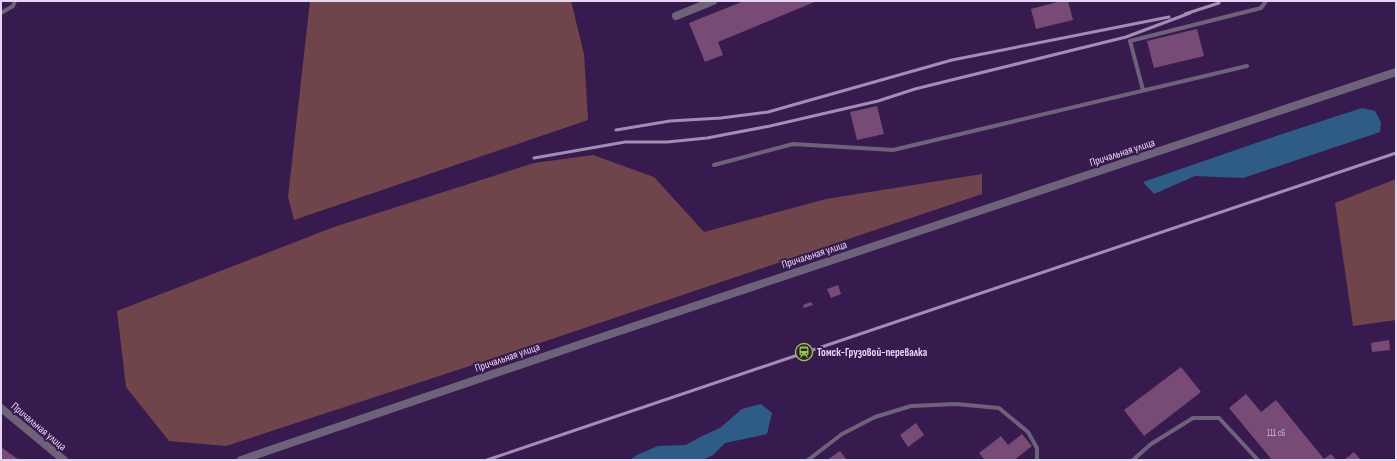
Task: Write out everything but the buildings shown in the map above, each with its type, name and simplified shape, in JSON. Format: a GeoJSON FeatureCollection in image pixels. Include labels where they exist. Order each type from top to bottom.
{"type":"FeatureCollection","features":[{"type":"Feature","properties":{"kind":"street"},"geometry":{"type":"LineString","coordinates":[[676,16],[713,1]]}},
{"type":"Feature","properties":{"kind":"street","name":"Причальная улица"},"geometry":{"type":"LineString","coordinates":[[240,460],[590,341],[1396,72]]}},
{"type":"Feature","properties":{"kind":"street","name":"Причальная улица"},"geometry":{"type":"LineString","coordinates":[[1,408],[64,460]]}},
{"type":"Feature","properties":{"kind":"lane"},"geometry":{"type":"LineString","coordinates":[[1,13],[13,6],[15,1]]}},
{"type":"Feature","properties":{"kind":"lane"},"geometry":{"type":"LineString","coordinates":[[1143,90],[1130,41],[1261,8],[1266,1]]}},
{"type":"Feature","properties":{"kind":"lane"},"geometry":{"type":"LineString","coordinates":[[714,165],[793,144],[893,150],[1247,66]]}},
{"type":"Feature","properties":{"kind":"lane"},"geometry":{"type":"LineString","coordinates":[[808,460],[842,434],[874,417],[911,406],[956,404],[999,408],[1028,432],[1037,448],[1037,460]]}},
{"type":"Feature","properties":{"kind":"lane"},"geometry":{"type":"LineString","coordinates":[[1133,460],[1151,444],[1193,418],[1219,418],[1258,460]]}},
{"type":"Feature","properties":{"kind":"shaded area"},"geometry":{"type":"Polygon","coordinates":[[[310,1],[571,1],[584,54],[588,120],[294,220],[288,197],[310,1]]]}},
{"type":"Feature","properties":{"kind":"shaded area"},"geometry":{"type":"Polygon","coordinates":[[[593,155],[654,177],[704,232],[826,199],[982,174],[982,194],[549,340],[226,446],[169,441],[126,387],[117,311],[334,227],[534,163],[593,155]]]}},
{"type":"Feature","properties":{"kind":"shaded area"},"geometry":{"type":"Polygon","coordinates":[[[1396,179],[1396,320],[1353,326],[1335,203],[1396,179]]]}},
{"type":"Feature","properties":{"kind":"water"},"geometry":{"type":"Polygon","coordinates":[[[1362,108],[1375,111],[1381,122],[1380,132],[1243,178],[1195,176],[1154,194],[1143,182],[1282,134],[1362,108]]]}},
{"type":"Feature","properties":{"kind":"water"},"geometry":{"type":"Polygon","coordinates":[[[761,404],[772,413],[767,434],[725,443],[713,455],[702,460],[630,460],[637,455],[658,446],[686,445],[720,428],[742,409],[761,404]]]}},
{"type":"Feature","properties":{"kind":"railway"},"geometry":{"type":"LineString","coordinates":[[1185,14],[1219,3]]}},
{"type":"Feature","properties":{"kind":"railway"},"geometry":{"type":"LineString","coordinates":[[534,158],[625,142],[667,142],[707,138],[770,126],[878,101],[915,89],[1126,37],[1190,13]]}},
{"type":"Feature","properties":{"kind":"railway"},"geometry":{"type":"LineString","coordinates":[[616,130],[670,121],[721,118],[768,112],[952,60],[1169,17]]}},
{"type":"Feature","properties":{"kind":"railway"},"geometry":{"type":"LineString","coordinates":[[487,460],[1396,153]]}},
{"type":"Feature","properties":{"kind":"place","name":"Томск-Грузовой-перевалка"},"geometry":{"type":"Point","coordinates":[804,352]}}]}
